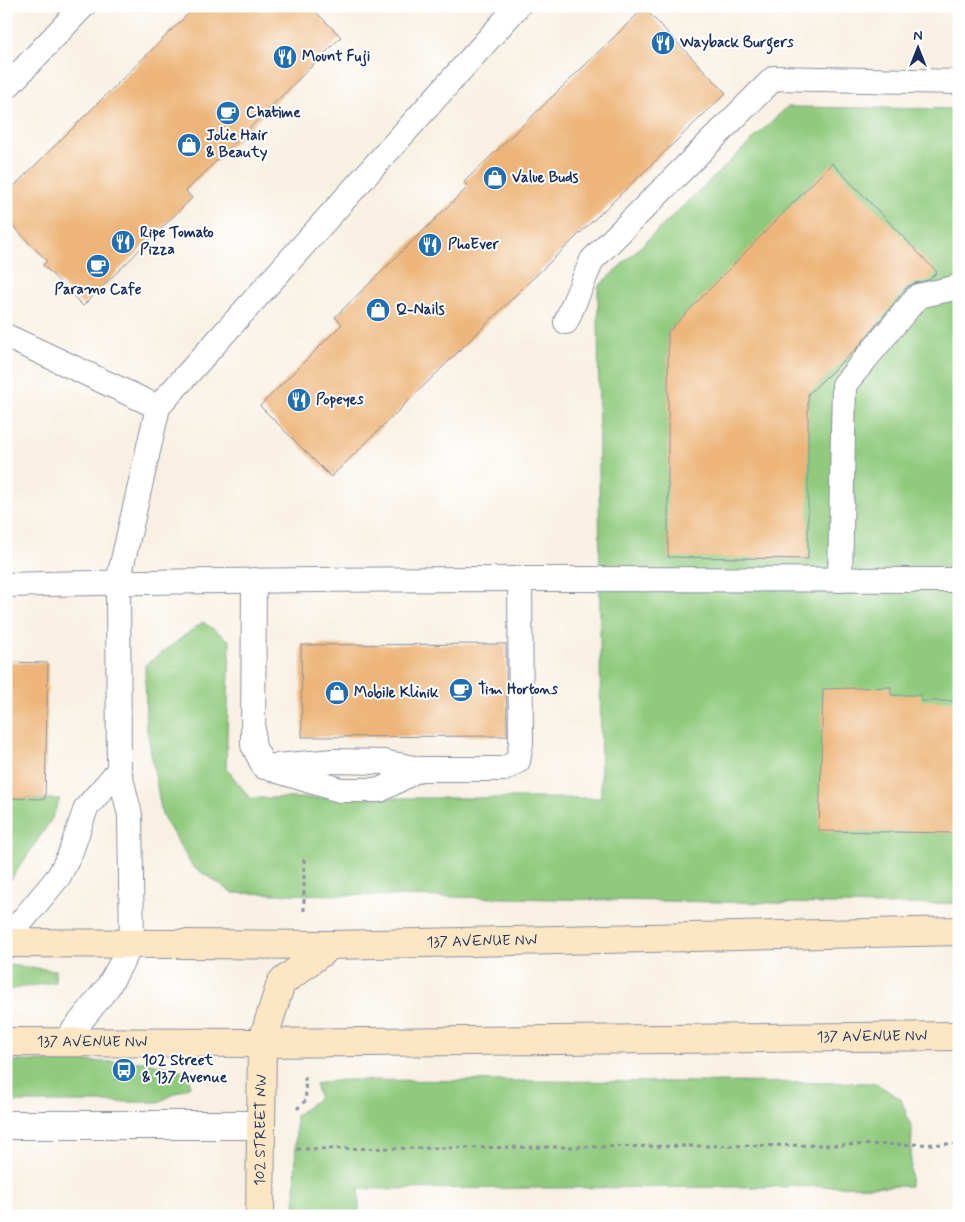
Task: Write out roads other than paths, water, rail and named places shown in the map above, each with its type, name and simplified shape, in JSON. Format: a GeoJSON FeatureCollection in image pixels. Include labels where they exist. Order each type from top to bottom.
{"type":"FeatureCollection","features":[{"type":"Feature","properties":{"kind":"main road","name":"137 AVENUE NW"},"geometry":{"type":"LineString","coordinates":[[6,942],[331,945],[959,931]]}},
{"type":"Feature","properties":{"kind":"main road","name":"102 STREET NW"},"geometry":{"type":"LineString","coordinates":[[260,1216],[262,1043],[281,983],[331,945]]}},
{"type":"Feature","properties":{"kind":"main road","name":"137 AVENUE NW"},"geometry":{"type":"LineString","coordinates":[[6,1042],[262,1043],[959,1036]]}},
{"type":"Feature","properties":{"kind":"street"},"geometry":{"type":"LineString","coordinates":[[6,1125],[261,1125]]}},
{"type":"Feature","properties":{"kind":"lane"},"geometry":{"type":"LineString","coordinates":[[6,88],[83,6]]}},
{"type":"Feature","properties":{"kind":"lane"},"geometry":{"type":"LineString","coordinates":[[64,1042],[108,988],[132,944],[130,815],[119,770],[118,582],[158,407],[518,6]]}},
{"type":"Feature","properties":{"kind":"lane"},"geometry":{"type":"LineString","coordinates":[[566,322],[592,260],[774,78],[959,82]]}},
{"type":"Feature","properties":{"kind":"lane"},"geometry":{"type":"LineString","coordinates":[[840,580],[844,385],[918,296],[959,287]]}},
{"type":"Feature","properties":{"kind":"lane"},"geometry":{"type":"LineString","coordinates":[[6,336],[158,407]]}},
{"type":"Feature","properties":{"kind":"lane"},"geometry":{"type":"LineString","coordinates":[[254,580],[253,745],[264,767],[340,790],[380,790],[419,769],[504,769],[518,760],[521,744],[520,578]]}},
{"type":"Feature","properties":{"kind":"lane"},"geometry":{"type":"LineString","coordinates":[[6,585],[254,580],[520,578],[959,580]]}},
{"type":"Feature","properties":{"kind":"lane"},"geometry":{"type":"LineString","coordinates":[[6,942],[59,876],[70,854],[86,808],[119,770]]}},
{"type":"Feature","properties":{"kind":"place","name":"Wayback Burgers"},"geometry":{"type":"Point","coordinates":[663,43]}},
{"type":"Feature","properties":{"kind":"place","name":"Mount Fuji"},"geometry":{"type":"Point","coordinates":[285,57]}},
{"type":"Feature","properties":{"kind":"place","name":"Chatime"},"geometry":{"type":"Point","coordinates":[228,113]}},
{"type":"Feature","properties":{"kind":"place","name":"Jolie Hair & Beauty"},"geometry":{"type":"Point","coordinates":[189,145]}},
{"type":"Feature","properties":{"kind":"place","name":"Value Buds"},"geometry":{"type":"Point","coordinates":[495,178]}},
{"type":"Feature","properties":{"kind":"place","name":"Ripe Tomato Pizza"},"geometry":{"type":"Point","coordinates":[123,242]}},
{"type":"Feature","properties":{"kind":"place","name":"PhoEver"},"geometry":{"type":"Point","coordinates":[430,245]}},
{"type":"Feature","properties":{"kind":"place","name":"Paramo Cafe"},"geometry":{"type":"Point","coordinates":[98,266]}},
{"type":"Feature","properties":{"kind":"place","name":"Q-Nails"},"geometry":{"type":"Point","coordinates":[378,310]}},
{"type":"Feature","properties":{"kind":"place","name":"Popeyes"},"geometry":{"type":"Point","coordinates":[299,400]}},
{"type":"Feature","properties":{"kind":"place","name":"Tim Hortons"},"geometry":{"type":"Point","coordinates":[461,690]}},
{"type":"Feature","properties":{"kind":"place","name":"Mobile Klinik"},"geometry":{"type":"Point","coordinates":[337,693]}},
{"type":"Feature","properties":{"kind":"place","name":"102 Street & 137 Avenue"},"geometry":{"type":"Point","coordinates":[124,1070]}}]}
